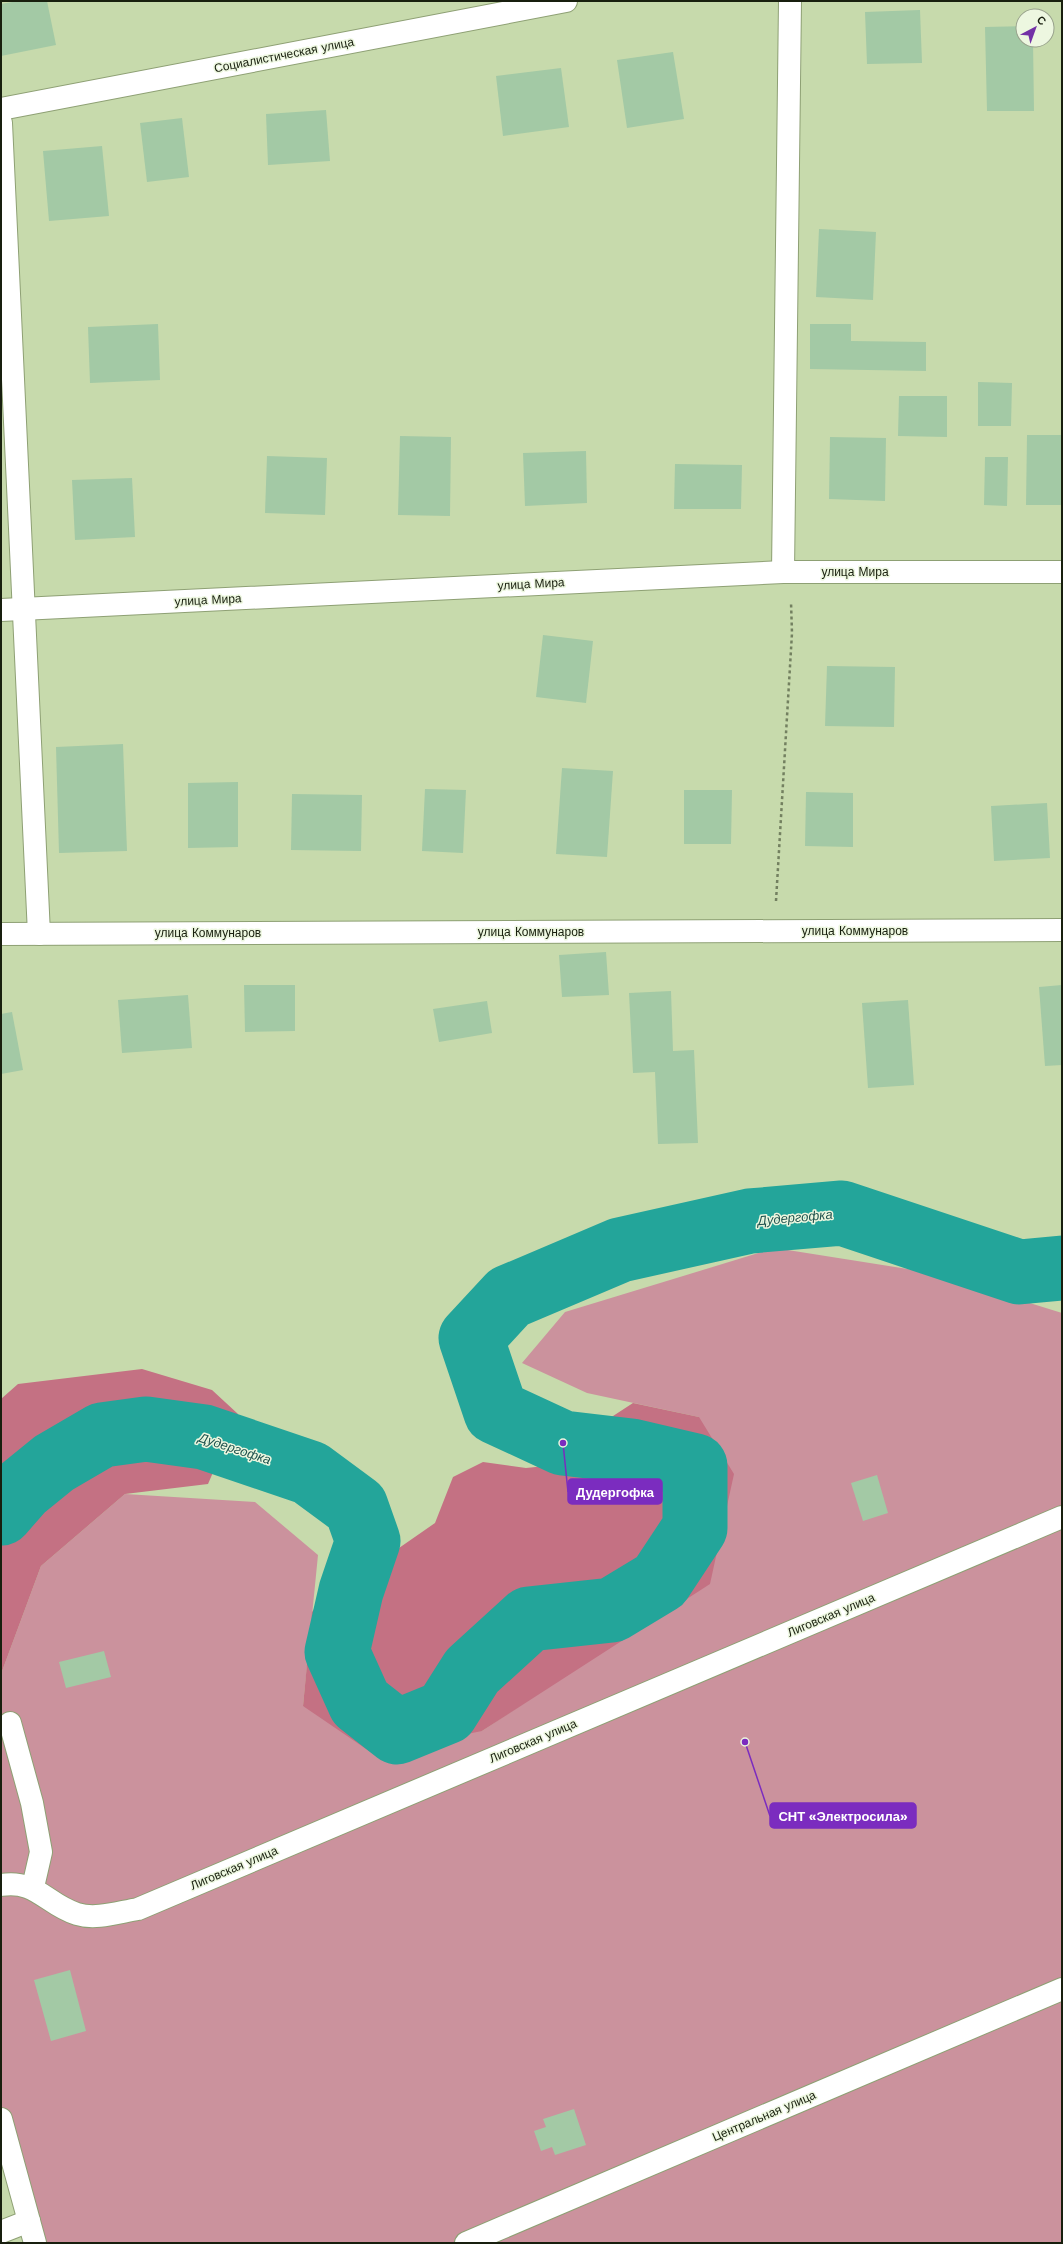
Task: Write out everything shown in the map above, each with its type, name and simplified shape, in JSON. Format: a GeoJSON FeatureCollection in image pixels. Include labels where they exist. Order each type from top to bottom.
{"type":"FeatureCollection","features":[{"type":"Feature","properties":{"kind":"street","name":"Социалистическая улица"},"geometry":{"type":"LineString","coordinates":[[1,109],[566,1]]}},
{"type":"Feature","properties":{"kind":"street"},"geometry":{"type":"LineString","coordinates":[[783,572],[790,1]]}},
{"type":"Feature","properties":{"kind":"street"},"geometry":{"type":"LineString","coordinates":[[1,123],[23,609],[40,934]]}},
{"type":"Feature","properties":{"kind":"street","name":"улица Мира"},"geometry":{"type":"LineString","coordinates":[[1,610],[783,572],[1062,572]]}},
{"type":"Feature","properties":{"kind":"street","name":"улица Коммунаров"},"geometry":{"type":"LineString","coordinates":[[1,934],[1062,930]]}},
{"type":"Feature","properties":{"kind":"street","name":"Лиговская улица"},"geometry":{"type":"LineString","coordinates":[[1,1885],[10,1883],[33,1887],[56,1904],[77,1915],[100,1916],[138,1909],[1062,1517]]}},
{"type":"Feature","properties":{"kind":"street"},"geometry":{"type":"LineString","coordinates":[[10,1723],[32,1803],[41,1852],[33,1887]]}},
{"type":"Feature","properties":{"kind":"street","name":"Центральная улица"},"geometry":{"type":"LineString","coordinates":[[466,2243],[1062,1989]]}},
{"type":"Feature","properties":{"kind":"street"},"geometry":{"type":"LineString","coordinates":[[1,2119],[36,2243]]}},
{"type":"Feature","properties":{"kind":"street"},"geometry":{"type":"LineString","coordinates":[[1,2232],[29,2221]]}},
{"type":"Feature","properties":{"kind":"path"},"geometry":{"type":"LineString","coordinates":[[774,931],[792,633],[791,594],[783,572]]}},
{"type":"Feature","properties":{"kind":"shaded area"},"geometry":{"type":"Polygon","coordinates":[[[775,1248],[933,1273],[1062,1313],[1062,2243],[32,2243],[1,2121],[1,1674],[41,1566],[125,1494],[255,1502],[318,1555],[303,1706],[482,1731],[570,1673],[699,1417],[587,1393],[522,1363],[565,1312],[775,1248]]]}},
{"type":"Feature","properties":{"kind":"shaded area"},"geometry":{"type":"Polygon","coordinates":[[[142,1369],[212,1390],[238,1414],[208,1484],[125,1494],[41,1566],[1,1674],[1,1399],[18,1384],[142,1369]]]}},
{"type":"Feature","properties":{"kind":"shaded area"},"geometry":{"type":"Polygon","coordinates":[[[633,1403],[699,1417],[734,1474],[710,1584],[482,1731],[372,1753],[303,1706],[312,1612],[345,1564],[399,1548],[435,1523],[453,1477],[483,1462],[526,1468],[565,1464],[590,1431],[633,1403]]]}},
{"type":"Feature","properties":{"kind":"building"},"geometry":{"type":"Polygon","coordinates":[[[18,1],[47,1],[56,45],[1,56],[1,4],[18,1]]]}},
{"type":"Feature","properties":{"kind":"building"},"geometry":{"type":"Polygon","coordinates":[[[920,10],[922,63],[867,64],[865,12],[920,10]]]}},
{"type":"Feature","properties":{"kind":"building"},"geometry":{"type":"Polygon","coordinates":[[[1015,26],[1015,48],[1033,48],[1034,111],[987,111],[985,27],[1015,26]]]}},
{"type":"Feature","properties":{"kind":"building"},"geometry":{"type":"Polygon","coordinates":[[[673,52],[684,119],[627,128],[617,60],[673,52]]]}},
{"type":"Feature","properties":{"kind":"building"},"geometry":{"type":"Polygon","coordinates":[[[561,68],[569,127],[503,136],[496,76],[561,68]]]}},
{"type":"Feature","properties":{"kind":"building"},"geometry":{"type":"Polygon","coordinates":[[[326,110],[330,161],[268,165],[266,114],[326,110]]]}},
{"type":"Feature","properties":{"kind":"building"},"geometry":{"type":"Polygon","coordinates":[[[182,118],[189,177],[147,182],[140,123],[182,118]]]}},
{"type":"Feature","properties":{"kind":"building"},"geometry":{"type":"Polygon","coordinates":[[[102,146],[109,216],[49,221],[43,151],[102,146]]]}},
{"type":"Feature","properties":{"kind":"building"},"geometry":{"type":"Polygon","coordinates":[[[819,229],[876,232],[873,300],[816,297],[819,229]]]}},
{"type":"Feature","properties":{"kind":"building"},"geometry":{"type":"Polygon","coordinates":[[[158,324],[160,380],[90,383],[88,327],[158,324]]]}},
{"type":"Feature","properties":{"kind":"building"},"geometry":{"type":"Polygon","coordinates":[[[810,324],[851,324],[851,341],[926,342],[926,371],[810,369],[810,324]]]}},
{"type":"Feature","properties":{"kind":"building"},"geometry":{"type":"Polygon","coordinates":[[[978,382],[1012,383],[1011,426],[978,426],[978,382]]]}},
{"type":"Feature","properties":{"kind":"building"},"geometry":{"type":"Polygon","coordinates":[[[899,396],[947,396],[947,437],[898,436],[899,396]]]}},
{"type":"Feature","properties":{"kind":"building"},"geometry":{"type":"Polygon","coordinates":[[[1027,435],[1062,435],[1062,505],[1026,505],[1027,435]]]}},
{"type":"Feature","properties":{"kind":"building"},"geometry":{"type":"Polygon","coordinates":[[[400,436],[451,437],[450,516],[398,515],[400,436]]]}},
{"type":"Feature","properties":{"kind":"building"},"geometry":{"type":"Polygon","coordinates":[[[830,437],[886,438],[885,501],[829,499],[830,437]]]}},
{"type":"Feature","properties":{"kind":"building"},"geometry":{"type":"Polygon","coordinates":[[[586,451],[587,503],[525,506],[523,453],[586,451]]]}},
{"type":"Feature","properties":{"kind":"building"},"geometry":{"type":"Polygon","coordinates":[[[267,456],[327,458],[325,515],[265,513],[267,456]]]}},
{"type":"Feature","properties":{"kind":"building"},"geometry":{"type":"Polygon","coordinates":[[[985,457],[1008,457],[1007,506],[984,505],[985,457]]]}},
{"type":"Feature","properties":{"kind":"building"},"geometry":{"type":"Polygon","coordinates":[[[675,464],[742,465],[741,509],[674,509],[675,464]]]}},
{"type":"Feature","properties":{"kind":"building"},"geometry":{"type":"Polygon","coordinates":[[[132,478],[135,537],[75,540],[72,480],[132,478]]]}},
{"type":"Feature","properties":{"kind":"building"},"geometry":{"type":"Polygon","coordinates":[[[543,635],[593,641],[586,703],[536,697],[543,635]]]}},
{"type":"Feature","properties":{"kind":"building"},"geometry":{"type":"Polygon","coordinates":[[[827,666],[895,667],[894,727],[825,726],[827,666]]]}},
{"type":"Feature","properties":{"kind":"building"},"geometry":{"type":"Polygon","coordinates":[[[123,744],[127,851],[59,853],[56,747],[123,744]]]}},
{"type":"Feature","properties":{"kind":"building"},"geometry":{"type":"Polygon","coordinates":[[[562,768],[613,771],[607,857],[556,854],[562,768]]]}},
{"type":"Feature","properties":{"kind":"building"},"geometry":{"type":"Polygon","coordinates":[[[238,782],[238,847],[188,848],[188,783],[238,782]]]}},
{"type":"Feature","properties":{"kind":"building"},"geometry":{"type":"Polygon","coordinates":[[[425,789],[466,790],[463,853],[422,851],[425,789]]]}},
{"type":"Feature","properties":{"kind":"building"},"geometry":{"type":"Polygon","coordinates":[[[684,790],[732,790],[731,844],[684,844],[684,790]]]}},
{"type":"Feature","properties":{"kind":"building"},"geometry":{"type":"Polygon","coordinates":[[[806,792],[853,793],[853,847],[805,846],[806,792]]]}},
{"type":"Feature","properties":{"kind":"building"},"geometry":{"type":"Polygon","coordinates":[[[292,794],[362,795],[361,851],[291,850],[292,794]]]}},
{"type":"Feature","properties":{"kind":"building"},"geometry":{"type":"Polygon","coordinates":[[[1047,803],[1050,858],[994,861],[991,806],[1047,803]]]}},
{"type":"Feature","properties":{"kind":"building"},"geometry":{"type":"Polygon","coordinates":[[[606,952],[609,995],[562,997],[559,955],[606,952]]]}},
{"type":"Feature","properties":{"kind":"building"},"geometry":{"type":"Polygon","coordinates":[[[244,985],[295,985],[295,1031],[245,1032],[244,985]]]}},
{"type":"Feature","properties":{"kind":"building"},"geometry":{"type":"Polygon","coordinates":[[[1062,985],[1062,1065],[1045,1066],[1039,987],[1062,985]]]}},
{"type":"Feature","properties":{"kind":"building"},"geometry":{"type":"Polygon","coordinates":[[[671,991],[673,1051],[694,1050],[698,1143],[658,1144],[655,1072],[633,1073],[629,993],[671,991]]]}},
{"type":"Feature","properties":{"kind":"building"},"geometry":{"type":"Polygon","coordinates":[[[188,995],[192,1048],[122,1053],[118,1000],[188,995]]]}},
{"type":"Feature","properties":{"kind":"building"},"geometry":{"type":"Polygon","coordinates":[[[908,1000],[914,1085],[868,1088],[862,1003],[908,1000]]]}},
{"type":"Feature","properties":{"kind":"building"},"geometry":{"type":"Polygon","coordinates":[[[487,1001],[492,1033],[439,1042],[433,1009],[487,1001]]]}},
{"type":"Feature","properties":{"kind":"building"},"geometry":{"type":"Polygon","coordinates":[[[12,1012],[23,1070],[1,1074],[1,1014],[12,1012]]]}},
{"type":"Feature","properties":{"kind":"building"},"geometry":{"type":"Polygon","coordinates":[[[877,1475],[888,1513],[863,1521],[851,1483],[877,1475]]]}},
{"type":"Feature","properties":{"kind":"building"},"geometry":{"type":"Polygon","coordinates":[[[104,1651],[111,1677],[66,1688],[59,1662],[104,1651]]]}},
{"type":"Feature","properties":{"kind":"building"},"geometry":{"type":"Polygon","coordinates":[[[70,1970],[86,2031],[51,2041],[34,1980],[70,1970]]]}},
{"type":"Feature","properties":{"kind":"building"},"geometry":{"type":"Polygon","coordinates":[[[574,2109],[586,2145],[555,2155],[552,2147],[541,2151],[534,2131],[546,2127],[543,2119],[574,2109]]]}},
{"type":"Feature","properties":{"kind":"waterway","name":"Дудергофка"},"geometry":{"type":"LineString","coordinates":[[1,1513],[22,1489],[54,1463],[102,1435],[146,1429],[204,1437],[310,1473],[356,1507],[368,1541],[351,1591],[337,1652],[360,1703],[397,1732],[446,1712],[472,1671],[529,1619],[612,1610],[660,1581],[695,1528],[695,1466],[631,1451],[563,1443],[496,1412],[471,1338],[509,1297],[620,1250],[750,1221],[842,1213],[1019,1272],[1062,1268]]}},
{"type":"Feature","properties":{"kind":"place","name":"Дудергофка"},"geometry":{"type":"Point","coordinates":[563,1443]}},
{"type":"Feature","properties":{"kind":"place","name":"СНТ «Электросила»"},"geometry":{"type":"Point","coordinates":[745,1742]}}]}
